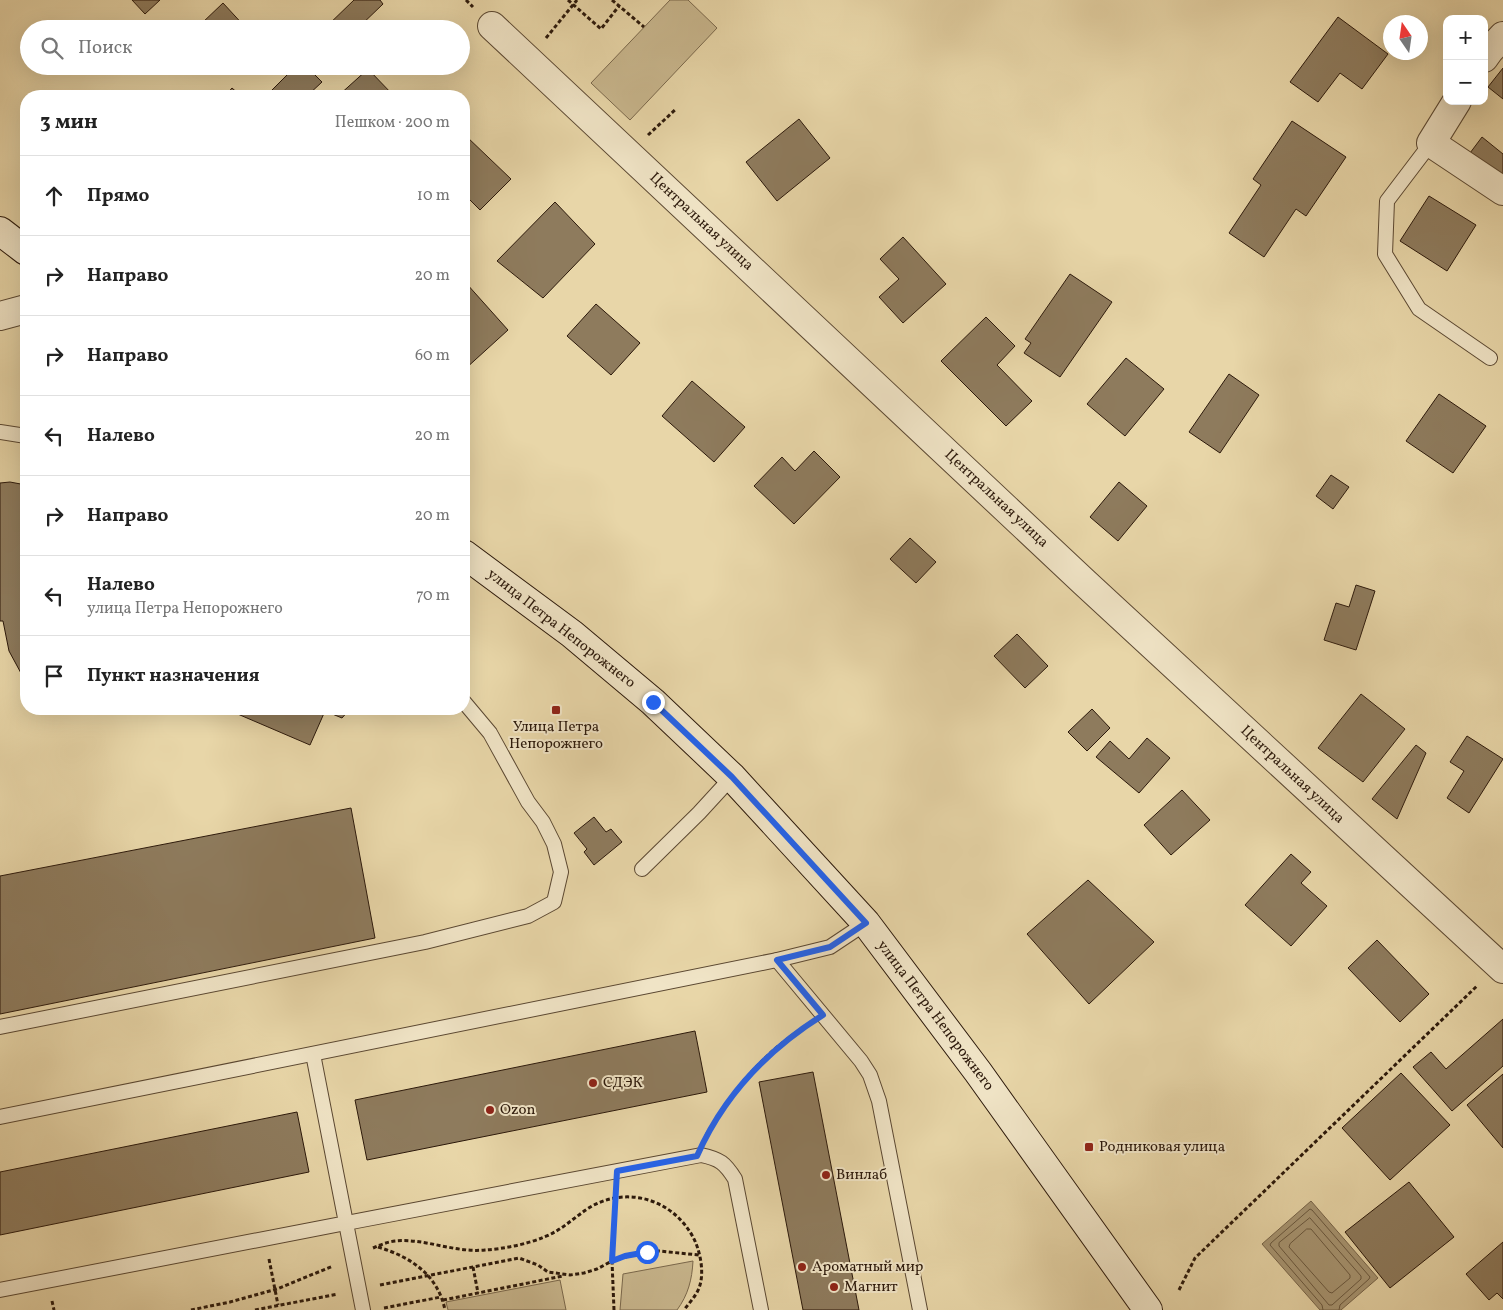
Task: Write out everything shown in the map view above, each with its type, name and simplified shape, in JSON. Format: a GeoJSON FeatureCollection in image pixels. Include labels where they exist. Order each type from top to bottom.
{"type":"FeatureCollection","features":[{"type":"Feature","properties":{"kind":"street","name":"Центральная улица"},"geometry":{"type":"LineString","coordinates":[[492,26],[1084,582],[1501,967]]}},
{"type":"Feature","properties":{"kind":"street"},"geometry":{"type":"LineString","coordinates":[[1488,52],[1503,36]]}},
{"type":"Feature","properties":{"kind":"street"},"geometry":{"type":"LineString","coordinates":[[1454,105],[1430,143],[1503,191]]}},
{"type":"Feature","properties":{"kind":"street"},"geometry":{"type":"LineString","coordinates":[[0,231],[20,246]]}},
{"type":"Feature","properties":{"kind":"street"},"geometry":{"type":"LineString","coordinates":[[0,316],[20,310]]}},
{"type":"Feature","properties":{"kind":"street","name":"улица Петра Непорожнего"},"geometry":{"type":"LineString","coordinates":[[470,558],[572,634],[653,702],[732,777],[866,923],[978,1072],[1148,1310]]}},
{"type":"Feature","properties":{"kind":"lane"},"geometry":{"type":"LineString","coordinates":[[1430,143],[1387,201],[1385,254],[1419,309],[1490,358]]}},
{"type":"Feature","properties":{"kind":"lane"},"geometry":{"type":"LineString","coordinates":[[0,432],[20,435]]}},
{"type":"Feature","properties":{"kind":"lane"},"geometry":{"type":"LineString","coordinates":[[0,1027],[425,942],[528,916],[554,902],[561,872],[554,844],[543,822],[528,802],[490,733],[470,709]]}},
{"type":"Feature","properties":{"kind":"lane"},"geometry":{"type":"LineString","coordinates":[[642,869],[699,813],[732,777]]}},
{"type":"Feature","properties":{"kind":"lane"},"geometry":{"type":"LineString","coordinates":[[0,1117],[777,960],[830,947],[866,923]]}},
{"type":"Feature","properties":{"kind":"lane"},"geometry":{"type":"LineString","coordinates":[[777,960],[860,1061],[875,1088],[880,1101],[920,1310]]}},
{"type":"Feature","properties":{"kind":"lane"},"geometry":{"type":"LineString","coordinates":[[314,1054],[363,1310]]}},
{"type":"Feature","properties":{"kind":"lane"},"geometry":{"type":"LineString","coordinates":[[0,1290],[697,1156],[716,1158],[727,1166],[735,1179],[761,1310]]}},
{"type":"Feature","properties":{"kind":"path"},"geometry":{"type":"LineString","coordinates":[[568,0],[601,28],[619,6]]}},
{"type":"Feature","properties":{"kind":"path"},"geometry":{"type":"LineString","coordinates":[[529,61],[577,0]]}},
{"type":"Feature","properties":{"kind":"path"},"geometry":{"type":"LineString","coordinates":[[612,0],[644,27]]}},
{"type":"Feature","properties":{"kind":"path"},"geometry":{"type":"LineString","coordinates":[[627,154],[676,109]]}},
{"type":"Feature","properties":{"kind":"path"},"geometry":{"type":"LineString","coordinates":[[1179,1290],[1195,1258],[1501,967]]}},
{"type":"Feature","properties":{"kind":"path"},"geometry":{"type":"LineString","coordinates":[[697,1156],[705,1137],[730,1098],[761,1062],[797,1031],[823,1015]]}},
{"type":"Feature","properties":{"kind":"path"},"geometry":{"type":"LineString","coordinates":[[614,1310],[612,1261],[617,1171]]}},
{"type":"Feature","properties":{"kind":"path"},"geometry":{"type":"LineString","coordinates":[[445,1310],[442,1298],[430,1276],[398,1254],[377,1246],[393,1241],[409,1241],[459,1250],[478,1250],[519,1244],[550,1235],[598,1203],[616,1198],[630,1197],[652,1200],[671,1210],[687,1226],[697,1245],[701,1266],[699,1288],[684,1310]]}},
{"type":"Feature","properties":{"kind":"path"},"geometry":{"type":"LineString","coordinates":[[265,1239],[278,1306]]}},
{"type":"Feature","properties":{"kind":"path"},"geometry":{"type":"LineString","coordinates":[[376,1310],[584,1273],[625,1256],[647,1252],[659,1251],[699,1255]]}},
{"type":"Feature","properties":{"kind":"path"},"geometry":{"type":"LineString","coordinates":[[191,1310],[230,1302],[275,1289],[353,1258]]}},
{"type":"Feature","properties":{"kind":"path"},"geometry":{"type":"LineString","coordinates":[[255,1310],[519,1258],[530,1261],[548,1272],[570,1275]]}},
{"type":"Feature","properties":{"kind":"path"},"geometry":{"type":"LineString","coordinates":[[473,1267],[478,1293]]}},
{"type":"Feature","properties":{"kind":"path"},"geometry":{"type":"LineString","coordinates":[[285,1304],[286,1310]]}},
{"type":"Feature","properties":{"kind":"shaded area"},"geometry":{"type":"Polygon","coordinates":[[[670,0],[688,0],[717,28],[630,120],[591,83],[670,0]]]}},
{"type":"Feature","properties":{"kind":"shaded area"},"geometry":{"type":"Polygon","coordinates":[[[693,1261],[689,1287],[677,1310],[620,1310],[623,1274],[693,1261]]]}},
{"type":"Feature","properties":{"kind":"shaded area"},"geometry":{"type":"Polygon","coordinates":[[[560,1280],[566,1310],[448,1310],[446,1302],[560,1280]]]}},
{"type":"Feature","properties":{"kind":"water"},"geometry":{"type":"Polygon","coordinates":[[[1311,1201],[1378,1278],[1341,1310],[1320,1310],[1262,1244],[1311,1201]]]}},
{"type":"Feature","properties":{"kind":"building"},"geometry":{"type":"Polygon","coordinates":[[[132,0],[160,0],[145,14],[132,0]]]}},
{"type":"Feature","properties":{"kind":"building"},"geometry":{"type":"Polygon","coordinates":[[[354,0],[380,0],[383,4],[366,20],[333,20],[354,0]]]}},
{"type":"Feature","properties":{"kind":"building"},"geometry":{"type":"Polygon","coordinates":[[[223,3],[239,20],[205,20],[223,3]]]}},
{"type":"Feature","properties":{"kind":"building"},"geometry":{"type":"Polygon","coordinates":[[[1338,17],[1383,50],[1384,60],[1362,89],[1340,73],[1318,102],[1290,82],[1338,17]]]}},
{"type":"Feature","properties":{"kind":"building"},"geometry":{"type":"Polygon","coordinates":[[[1503,68],[1503,99],[1488,87],[1503,68]]]}},
{"type":"Feature","properties":{"kind":"building"},"geometry":{"type":"Polygon","coordinates":[[[287,75],[315,75],[322,82],[313,90],[272,90],[287,75]]]}},
{"type":"Feature","properties":{"kind":"building"},"geometry":{"type":"Polygon","coordinates":[[[361,75],[374,75],[388,90],[345,90],[361,75]]]}},
{"type":"Feature","properties":{"kind":"building"},"geometry":{"type":"Polygon","coordinates":[[[799,119],[830,158],[777,201],[746,162],[799,119]]]}},
{"type":"Feature","properties":{"kind":"building"},"geometry":{"type":"Polygon","coordinates":[[[1292,121],[1346,157],[1306,216],[1296,209],[1264,257],[1229,233],[1261,185],[1253,179],[1292,121]]]}},
{"type":"Feature","properties":{"kind":"building"},"geometry":{"type":"Polygon","coordinates":[[[1482,137],[1503,154],[1503,184],[1467,157],[1482,137]]]}},
{"type":"Feature","properties":{"kind":"building"},"geometry":{"type":"Polygon","coordinates":[[[470,140],[511,179],[480,210],[470,200],[470,140]]]}},
{"type":"Feature","properties":{"kind":"building"},"geometry":{"type":"Polygon","coordinates":[[[1429,196],[1476,225],[1447,271],[1400,241],[1429,196]]]}},
{"type":"Feature","properties":{"kind":"building"},"geometry":{"type":"Polygon","coordinates":[[[555,202],[595,244],[543,298],[497,261],[555,202]]]}},
{"type":"Feature","properties":{"kind":"building"},"geometry":{"type":"Polygon","coordinates":[[[903,237],[946,284],[903,323],[879,297],[899,279],[880,259],[903,237]]]}},
{"type":"Feature","properties":{"kind":"building"},"geometry":{"type":"Polygon","coordinates":[[[1070,274],[1112,302],[1060,377],[1024,353],[1031,343],[1025,339],[1070,274]]]}},
{"type":"Feature","properties":{"kind":"building"},"geometry":{"type":"Polygon","coordinates":[[[470,287],[508,330],[470,365],[470,287]]]}},
{"type":"Feature","properties":{"kind":"building"},"geometry":{"type":"Polygon","coordinates":[[[596,304],[640,343],[611,375],[567,336],[596,304]]]}},
{"type":"Feature","properties":{"kind":"building"},"geometry":{"type":"Polygon","coordinates":[[[986,317],[1015,346],[997,365],[1032,401],[1006,426],[941,361],[986,317]]]}},
{"type":"Feature","properties":{"kind":"building"},"geometry":{"type":"Polygon","coordinates":[[[1126,358],[1164,389],[1125,436],[1087,404],[1126,358]]]}},
{"type":"Feature","properties":{"kind":"building"},"geometry":{"type":"Polygon","coordinates":[[[1229,374],[1259,395],[1220,453],[1189,432],[1229,374]]]}},
{"type":"Feature","properties":{"kind":"building"},"geometry":{"type":"Polygon","coordinates":[[[692,381],[745,427],[714,462],[662,416],[692,381]]]}},
{"type":"Feature","properties":{"kind":"building"},"geometry":{"type":"Polygon","coordinates":[[[1439,394],[1486,426],[1453,473],[1406,441],[1439,394]]]}},
{"type":"Feature","properties":{"kind":"building"},"geometry":{"type":"Polygon","coordinates":[[[814,451],[840,477],[794,524],[754,486],[782,457],[795,471],[814,451]]]}},
{"type":"Feature","properties":{"kind":"building"},"geometry":{"type":"Polygon","coordinates":[[[1331,475],[1349,487],[1333,509],[1316,496],[1331,475]]]}},
{"type":"Feature","properties":{"kind":"building"},"geometry":{"type":"Polygon","coordinates":[[[1119,482],[1147,506],[1118,541],[1090,517],[1119,482]]]}},
{"type":"Feature","properties":{"kind":"building"},"geometry":{"type":"Polygon","coordinates":[[[0,483],[20,484],[20,671],[9,651],[3,621],[0,621],[0,483]]]}},
{"type":"Feature","properties":{"kind":"building"},"geometry":{"type":"Polygon","coordinates":[[[910,538],[936,562],[916,583],[890,559],[910,538]]]}},
{"type":"Feature","properties":{"kind":"building"},"geometry":{"type":"Polygon","coordinates":[[[1356,585],[1375,591],[1356,650],[1324,640],[1336,603],[1349,607],[1356,585]]]}},
{"type":"Feature","properties":{"kind":"building"},"geometry":{"type":"Polygon","coordinates":[[[1017,634],[1048,666],[1025,688],[994,656],[1017,634]]]}},
{"type":"Feature","properties":{"kind":"building"},"geometry":{"type":"Polygon","coordinates":[[[1361,694],[1405,729],[1363,782],[1318,748],[1361,694]]]}},
{"type":"Feature","properties":{"kind":"building"},"geometry":{"type":"Polygon","coordinates":[[[1092,709],[1110,728],[1087,751],[1068,732],[1092,709]]]}},
{"type":"Feature","properties":{"kind":"building"},"geometry":{"type":"Polygon","coordinates":[[[240,715],[323,715],[310,745],[240,715]]]}},
{"type":"Feature","properties":{"kind":"building"},"geometry":{"type":"Polygon","coordinates":[[[1467,736],[1503,759],[1469,813],[1447,798],[1464,771],[1450,762],[1467,736]]]}},
{"type":"Feature","properties":{"kind":"building"},"geometry":{"type":"Polygon","coordinates":[[[1147,738],[1170,758],[1139,793],[1096,757],[1110,741],[1129,759],[1147,738]]]}},
{"type":"Feature","properties":{"kind":"building"},"geometry":{"type":"Polygon","coordinates":[[[1416,745],[1426,753],[1397,819],[1372,799],[1416,745]]]}},
{"type":"Feature","properties":{"kind":"building"},"geometry":{"type":"Polygon","coordinates":[[[1182,790],[1210,820],[1171,855],[1144,825],[1182,790]]]}},
{"type":"Feature","properties":{"kind":"building"},"geometry":{"type":"Polygon","coordinates":[[[351,808],[375,938],[0,1014],[0,876],[351,808]]]}},
{"type":"Feature","properties":{"kind":"building"},"geometry":{"type":"Polygon","coordinates":[[[594,817],[606,832],[611,829],[622,842],[594,865],[584,852],[587,849],[574,833],[594,817]]]}},
{"type":"Feature","properties":{"kind":"building"},"geometry":{"type":"Polygon","coordinates":[[[1291,854],[1311,872],[1301,883],[1327,906],[1291,946],[1245,905],[1291,854]]]}},
{"type":"Feature","properties":{"kind":"building"},"geometry":{"type":"Polygon","coordinates":[[[1088,880],[1154,942],[1089,1004],[1027,934],[1088,880]]]}},
{"type":"Feature","properties":{"kind":"building"},"geometry":{"type":"Polygon","coordinates":[[[1377,940],[1429,994],[1400,1022],[1348,968],[1377,940]]]}},
{"type":"Feature","properties":{"kind":"building"},"geometry":{"type":"Polygon","coordinates":[[[1503,1019],[1503,1066],[1452,1111],[1413,1067],[1431,1052],[1446,1069],[1503,1019]]]}},
{"type":"Feature","properties":{"kind":"building"},"geometry":{"type":"Polygon","coordinates":[[[695,1031],[707,1092],[367,1160],[355,1100],[695,1031]]]}},
{"type":"Feature","properties":{"kind":"building"},"geometry":{"type":"Polygon","coordinates":[[[813,1072],[859,1310],[803,1310],[759,1082],[813,1072]]]}},
{"type":"Feature","properties":{"kind":"building"},"geometry":{"type":"Polygon","coordinates":[[[1401,1073],[1450,1125],[1390,1180],[1342,1128],[1401,1073]]]}},
{"type":"Feature","properties":{"kind":"building"},"geometry":{"type":"Polygon","coordinates":[[[1503,1074],[1503,1148],[1467,1105],[1503,1074]]]}},
{"type":"Feature","properties":{"kind":"building"},"geometry":{"type":"Polygon","coordinates":[[[297,1112],[309,1172],[0,1235],[0,1172],[297,1112]]]}},
{"type":"Feature","properties":{"kind":"building"},"geometry":{"type":"Polygon","coordinates":[[[1409,1182],[1454,1237],[1390,1288],[1345,1232],[1409,1182]]]}},
{"type":"Feature","properties":{"kind":"building"},"geometry":{"type":"Polygon","coordinates":[[[1503,1242],[1503,1299],[1497,1293],[1489,1300],[1466,1274],[1503,1242]]]}},
{"type":"Feature","properties":{"kind":"place","name":"Улица Петра Непорожнего"},"geometry":{"type":"Point","coordinates":[556,710]}},
{"type":"Feature","properties":{"kind":"place","name":"СДЭК"},"geometry":{"type":"Point","coordinates":[593,1083]}},
{"type":"Feature","properties":{"kind":"place","name":"Ozon"},"geometry":{"type":"Point","coordinates":[490,1110]}},
{"type":"Feature","properties":{"kind":"place","name":"Родниковая улица"},"geometry":{"type":"Point","coordinates":[1089,1147]}},
{"type":"Feature","properties":{"kind":"place","name":"Винлаб"},"geometry":{"type":"Point","coordinates":[826,1175]}},
{"type":"Feature","properties":{"kind":"place","name":"Ароматный мир"},"geometry":{"type":"Point","coordinates":[802,1267]}},
{"type":"Feature","properties":{"kind":"place","name":"Магнит"},"geometry":{"type":"Point","coordinates":[834,1287]}},
{"type":"Feature","properties":{"kind":"route"},"geometry":{"type":"LineString","coordinates":[[647,1252],[625,1256],[612,1261],[617,1171],[697,1156],[705,1137],[730,1098],[761,1062],[797,1031],[823,1015],[777,960],[830,947],[866,923],[732,777],[653,702]]}}]}
